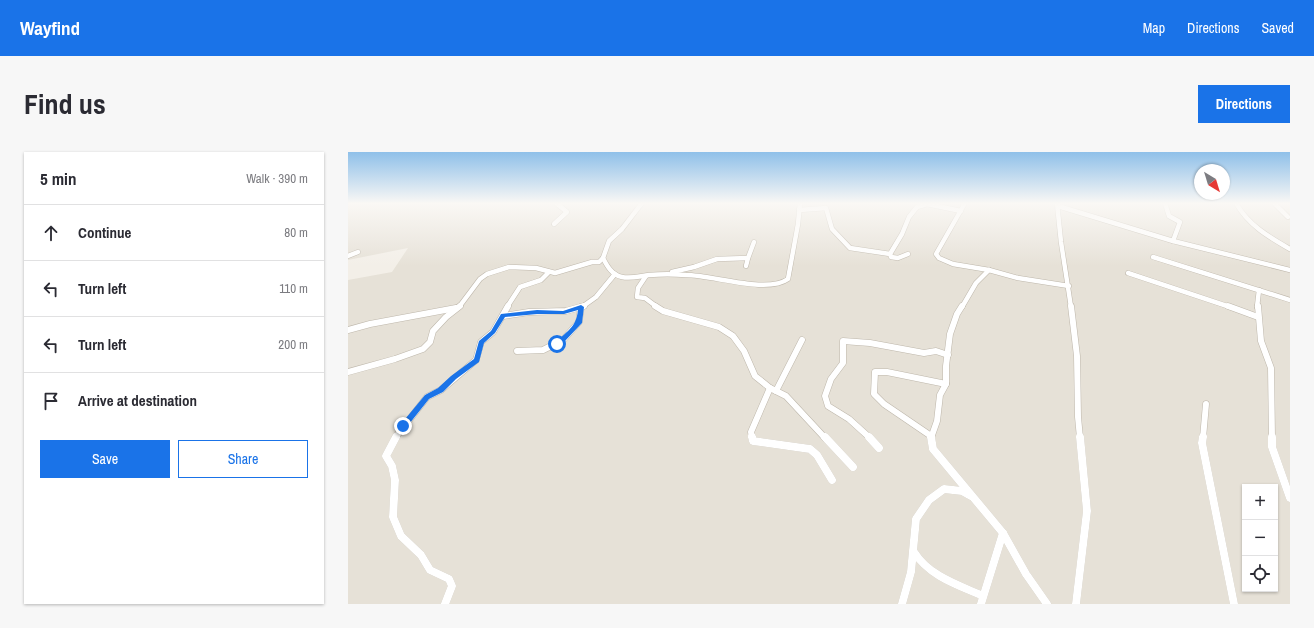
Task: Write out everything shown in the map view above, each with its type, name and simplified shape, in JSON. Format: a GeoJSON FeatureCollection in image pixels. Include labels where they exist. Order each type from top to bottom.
{"type":"FeatureCollection","features":[{"type":"Feature","properties":{"kind":"street"},"geometry":{"type":"LineString","coordinates":[[348,372],[395,359],[423,349],[430,342],[433,330],[458,308],[480,279],[491,272],[509,267],[526,267],[549,272],[566,271],[587,264],[599,262],[603,258],[609,241],[626,224]]}},
{"type":"Feature","properties":{"kind":"street"},"geometry":{"type":"LineString","coordinates":[[603,258],[608,268],[615,274],[622,277],[713,276],[749,283],[780,285],[788,279],[798,224]]}},
{"type":"Feature","properties":{"kind":"street"},"geometry":{"type":"LineString","coordinates":[[829,224],[834,232],[848,243],[850,248],[890,254],[891,257],[898,258],[908,254]]}},
{"type":"Feature","properties":{"kind":"street"},"geometry":{"type":"LineString","coordinates":[[890,254],[906,224]]}},
{"type":"Feature","properties":{"kind":"street"},"geometry":{"type":"LineString","coordinates":[[954,224],[936,256],[953,264],[989,270],[1018,278],[1069,286]]}},
{"type":"Feature","properties":{"kind":"street"},"geometry":{"type":"LineString","coordinates":[[1060,224],[1061,242],[1069,286],[1077,356],[1078,416],[1087,511],[1076,604]]}},
{"type":"Feature","properties":{"kind":"street"},"geometry":{"type":"LineString","coordinates":[[1120,224],[1173,241],[1290,270]]}},
{"type":"Feature","properties":{"kind":"street"},"geometry":{"type":"LineString","coordinates":[[1173,241],[1179,224]]}},
{"type":"Feature","properties":{"kind":"street"},"geometry":{"type":"LineString","coordinates":[[1255,224],[1266,234],[1290,249]]}},
{"type":"Feature","properties":{"kind":"street"},"geometry":{"type":"LineString","coordinates":[[746,266],[754,242]]}},
{"type":"Feature","properties":{"kind":"street"},"geometry":{"type":"LineString","coordinates":[[348,256],[358,252]]}},
{"type":"Feature","properties":{"kind":"street"},"geometry":{"type":"LineString","coordinates":[[1152,257],[1290,300]]}},
{"type":"Feature","properties":{"kind":"street"},"geometry":{"type":"LineString","coordinates":[[661,276],[694,268],[717,259],[748,258]]}},
{"type":"Feature","properties":{"kind":"street"},"geometry":{"type":"LineString","coordinates":[[989,270],[976,283],[957,314],[950,334],[946,384],[940,395],[939,411],[931,436],[933,449],[1003,533],[1026,574],[1047,604]]}},
{"type":"Feature","properties":{"kind":"street"},"geometry":{"type":"LineString","coordinates":[[445,604],[452,586],[449,579],[430,570],[421,556],[401,536],[393,517],[395,480],[392,466],[386,456],[390,446],[403,426],[427,397],[441,390],[476,360],[481,342],[493,332],[520,286],[541,280],[549,272]]}},
{"type":"Feature","properties":{"kind":"street"},"geometry":{"type":"LineString","coordinates":[[1128,273],[1221,303],[1258,317]]}},
{"type":"Feature","properties":{"kind":"street"},"geometry":{"type":"LineString","coordinates":[[503,316],[537,312],[564,312],[581,307],[594,300],[615,274]]}},
{"type":"Feature","properties":{"kind":"street"},"geometry":{"type":"LineString","coordinates":[[646,276],[636,293],[637,297],[645,298],[663,311],[713,325],[733,336],[744,351],[755,376],[773,390],[786,396],[816,430],[853,467]]}},
{"type":"Feature","properties":{"kind":"street"},"geometry":{"type":"LineString","coordinates":[[1259,290],[1257,311],[1261,340],[1271,368],[1272,447],[1290,498]]}},
{"type":"Feature","properties":{"kind":"street"},"geometry":{"type":"LineString","coordinates":[[517,351],[543,350],[563,340],[580,322],[581,307]]}},
{"type":"Feature","properties":{"kind":"street"},"geometry":{"type":"LineString","coordinates":[[348,330],[370,324],[458,308]]}},
{"type":"Feature","properties":{"kind":"street"},"geometry":{"type":"LineString","coordinates":[[802,340],[751,432],[753,441],[810,449],[817,455],[832,480]]}},
{"type":"Feature","properties":{"kind":"street"},"geometry":{"type":"LineString","coordinates":[[879,448],[862,429],[846,416],[828,406],[825,396],[831,379],[843,363],[843,341],[870,343],[924,353],[936,351],[948,354]]}},
{"type":"Feature","properties":{"kind":"street"},"geometry":{"type":"LineString","coordinates":[[931,436],[884,404],[874,394],[875,372],[887,372],[946,384]]}},
{"type":"Feature","properties":{"kind":"street"},"geometry":{"type":"LineString","coordinates":[[1206,404],[1202,443],[1234,604]]}},
{"type":"Feature","properties":{"kind":"street"},"geometry":{"type":"LineString","coordinates":[[902,604],[911,572],[916,519],[929,500],[944,490],[962,491],[973,497]]}},
{"type":"Feature","properties":{"kind":"street"},"geometry":{"type":"LineString","coordinates":[[914,552],[916,558],[931,571],[982,600],[1003,533]]}},
{"type":"Feature","properties":{"kind":"shaded area"},"geometry":{"type":"Polygon","coordinates":[[[348,224],[1290,224],[1290,604],[348,604],[348,280],[392,272],[408,248],[348,260],[348,224]]]}},
{"type":"Feature","properties":{"kind":"route"},"geometry":{"type":"LineString","coordinates":[[403,426],[427,397],[441,390],[476,360],[481,342],[493,332],[503,316],[537,312],[564,312],[581,307],[582,308],[579,313],[580,322],[563,340],[557,344]]}}]}
